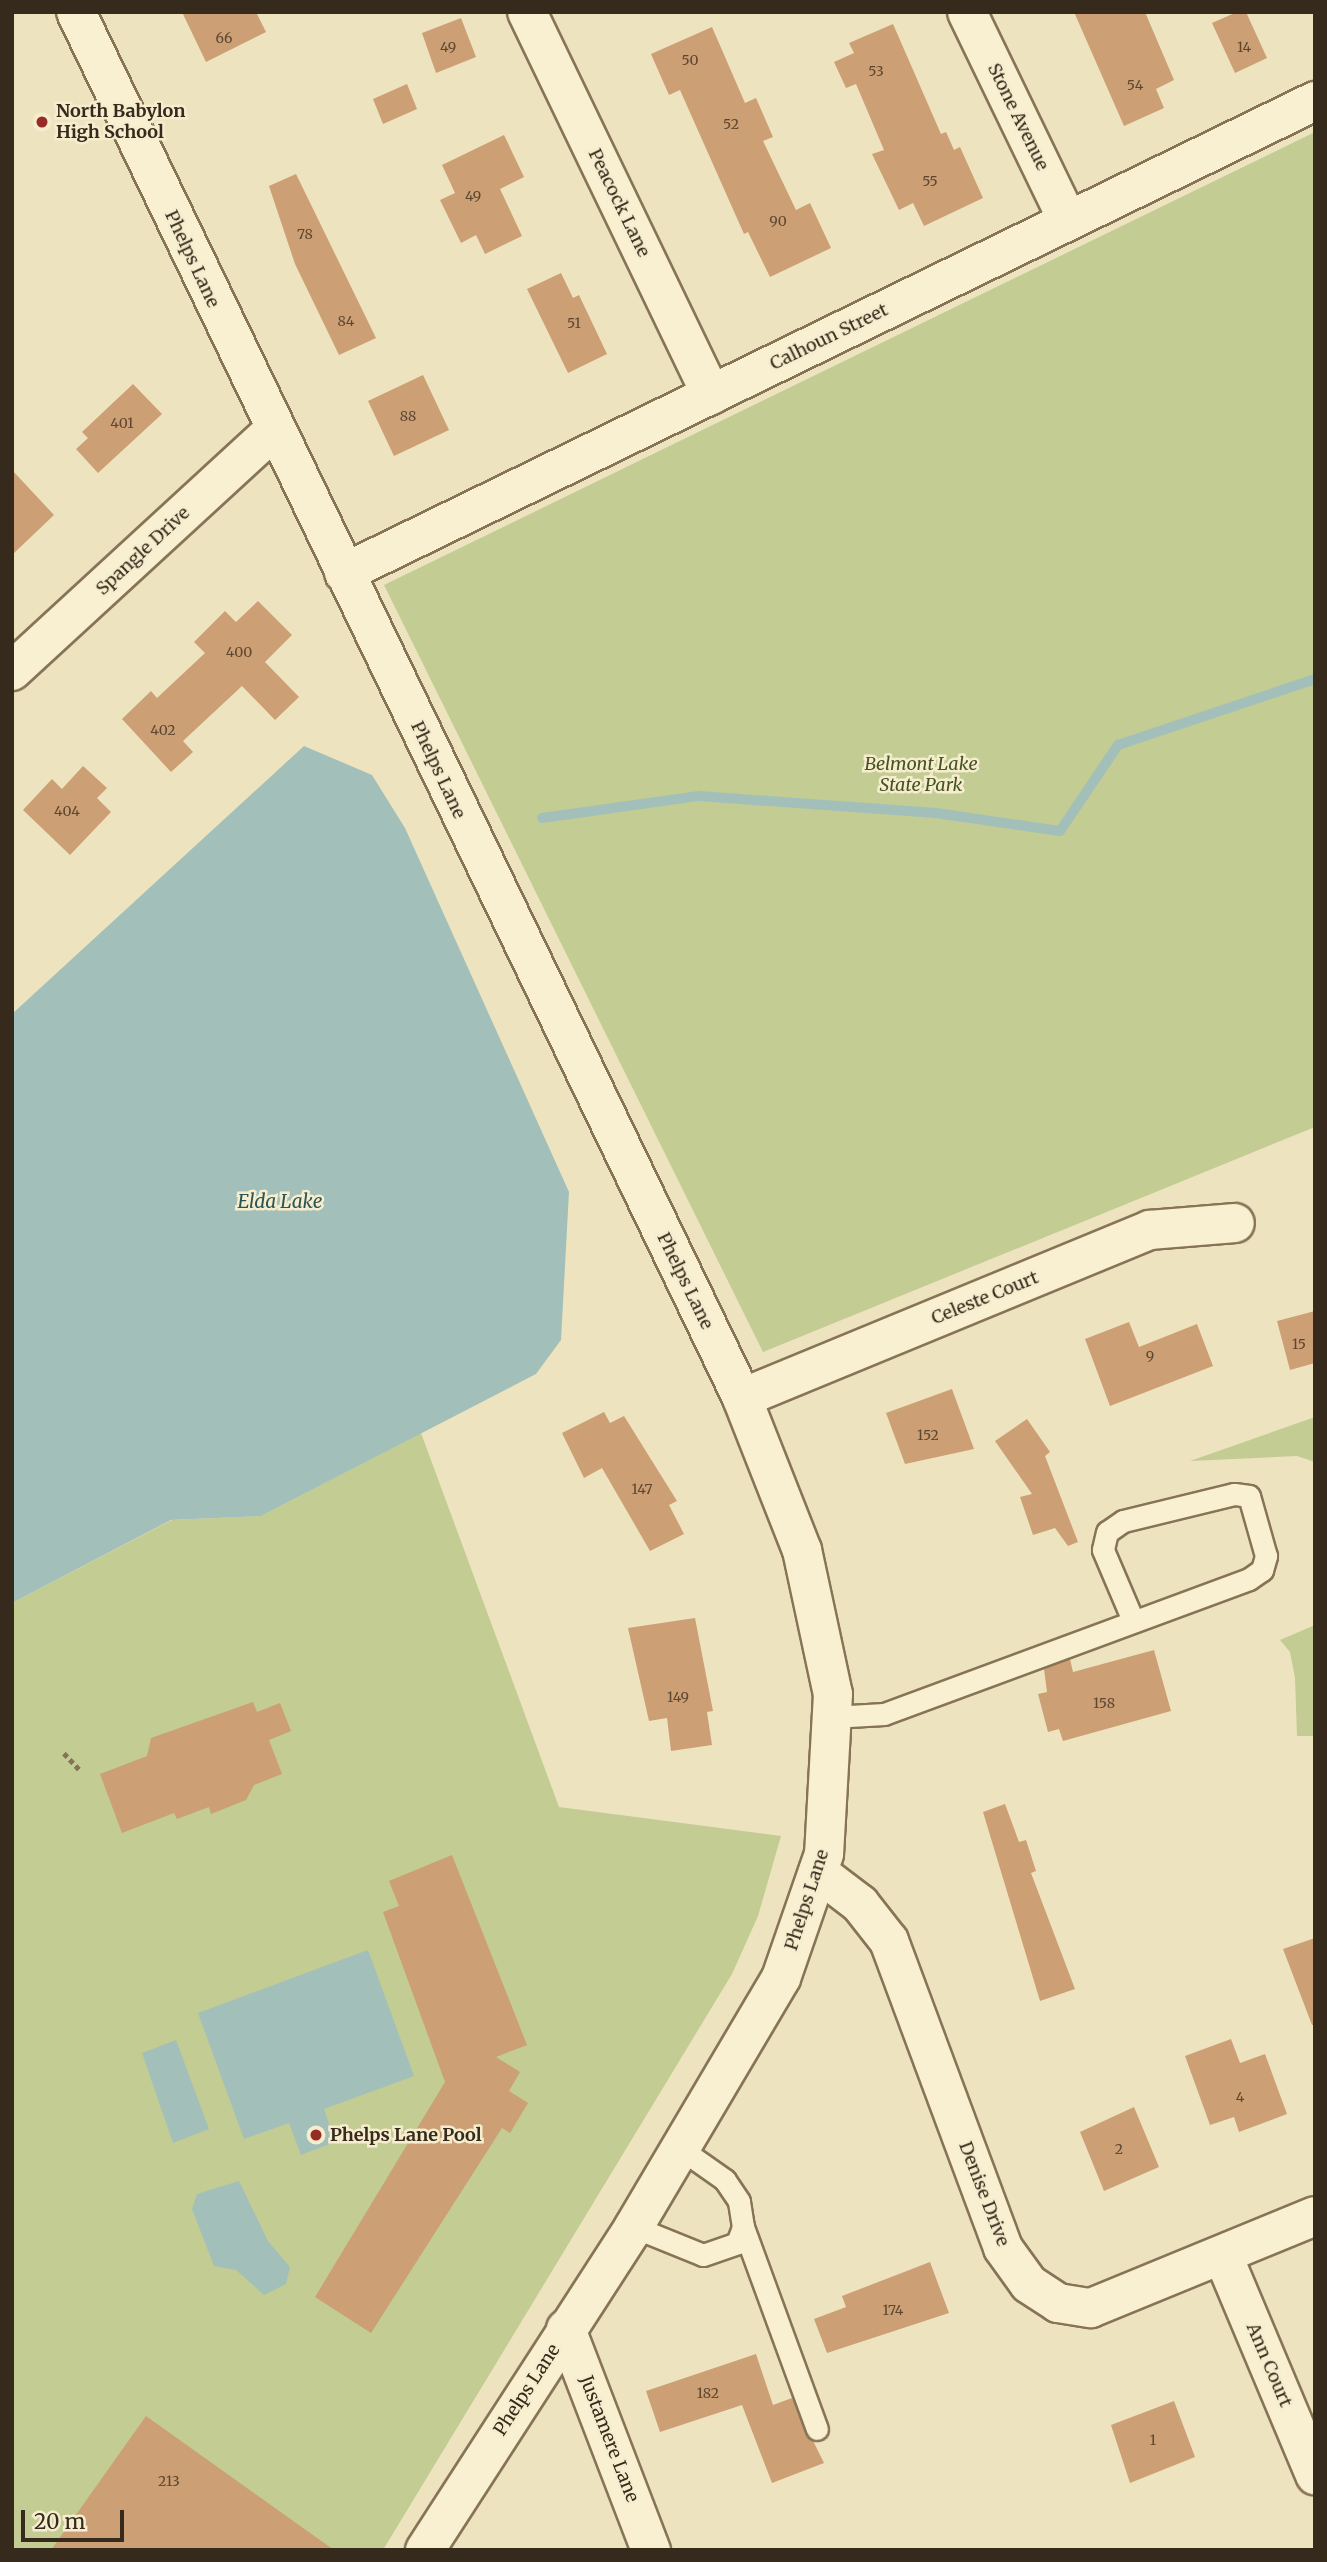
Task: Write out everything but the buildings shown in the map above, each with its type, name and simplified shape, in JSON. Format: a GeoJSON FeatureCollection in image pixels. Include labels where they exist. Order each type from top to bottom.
{"type":"FeatureCollection","features":[{"type":"Feature","properties":{"kind":"street","name":"Phelps Lane"},"geometry":{"type":"LineString","coordinates":[[76,12],[273,431],[742,1398],[802,1550],[833,1694],[818,1872],[781,1978],[678,2147],[634,2227],[425,2550]]}},
{"type":"Feature","properties":{"kind":"street","name":"Peacock Lane"},"geometry":{"type":"LineString","coordinates":[[527,12],[711,395]]}},
{"type":"Feature","properties":{"kind":"street","name":"Stone Avenue"},"geometry":{"type":"LineString","coordinates":[[967,12],[1068,221]]}},
{"type":"Feature","properties":{"kind":"street","name":"Calhoun Street"},"geometry":{"type":"LineString","coordinates":[[344,573],[1315,101]]}},
{"type":"Feature","properties":{"kind":"street","name":"Spangle Drive"},"geometry":{"type":"LineString","coordinates":[[12,671],[273,431]]}},
{"type":"Feature","properties":{"kind":"street","name":"Celeste Court"},"geometry":{"type":"LineString","coordinates":[[742,1398],[1150,1230],[1235,1223]]}},
{"type":"Feature","properties":{"kind":"street","name":"Denise Drive"},"geometry":{"type":"LineString","coordinates":[[818,1872],[860,1904],[889,1941],[1003,2248],[1029,2284],[1058,2303],[1091,2308],[1315,2216]]}},
{"type":"Feature","properties":{"kind":"street","name":"Ann Court"},"geometry":{"type":"LineString","coordinates":[[1223,2256],[1315,2475]]}},
{"type":"Feature","properties":{"kind":"street","name":"Justamere Lane"},"geometry":{"type":"LineString","coordinates":[[566,2329],[651,2550]]}},
{"type":"Feature","properties":{"kind":"lane"},"geometry":{"type":"LineString","coordinates":[[832,1717],[894,1711],[1262,1570],[1266,1556],[1249,1496],[1234,1494],[1123,1521],[1107,1532],[1103,1549],[1132,1618]]}},
{"type":"Feature","properties":{"kind":"lane"},"geometry":{"type":"LineString","coordinates":[[678,2147],[724,2180],[738,2202],[743,2227],[817,2429]]}},
{"type":"Feature","properties":{"kind":"lane"},"geometry":{"type":"LineString","coordinates":[[634,2227],[703,2255],[737,2243],[743,2227]]}},
{"type":"Feature","properties":{"kind":"path"},"geometry":{"type":"LineString","coordinates":[[64,1753],[80,1770]]}},
{"type":"Feature","properties":{"kind":"green space","name":"Belmont Lake State Park"},"geometry":{"type":"Polygon","coordinates":[[[1315,132],[1315,1127],[763,1352],[384,585],[1315,132]]]}},
{"type":"Feature","properties":{"kind":"green space"},"geometry":{"type":"Polygon","coordinates":[[[1315,1417],[1315,1462],[1297,1456],[1190,1461],[1315,1417]]]}},
{"type":"Feature","properties":{"kind":"green space"},"geometry":{"type":"Polygon","coordinates":[[[421,1433],[559,1807],[781,1836],[758,1916],[732,1974],[383,2550],[12,2550],[12,1603],[172,1520],[261,1516],[421,1433]]]}},
{"type":"Feature","properties":{"kind":"green space"},"geometry":{"type":"Polygon","coordinates":[[[1315,1625],[1315,1736],[1297,1736],[1295,1678],[1290,1652],[1280,1640],[1315,1625]]]}},
{"type":"Feature","properties":{"kind":"water","name":"Elda Lake"},"geometry":{"type":"Polygon","coordinates":[[[304,746],[372,775],[405,828],[569,1192],[561,1340],[536,1374],[261,1516],[171,1520],[12,1603],[12,1014],[304,746]]]}},
{"type":"Feature","properties":{"kind":"water"},"geometry":{"type":"Polygon","coordinates":[[[368,1950],[414,2076],[324,2109],[335,2142],[301,2155],[289,2123],[244,2139],[198,2013],[368,1950]]]}},
{"type":"Feature","properties":{"kind":"water"},"geometry":{"type":"Polygon","coordinates":[[[176,2040],[209,2129],[173,2143],[142,2053],[176,2040]]]}},
{"type":"Feature","properties":{"kind":"water"},"geometry":{"type":"Polygon","coordinates":[[[239,2181],[268,2241],[290,2267],[286,2284],[264,2295],[236,2270],[214,2266],[192,2209],[197,2194],[239,2181]]]}},
{"type":"Feature","properties":{"kind":"waterway"},"geometry":{"type":"LineString","coordinates":[[542,818],[699,796],[936,813],[1060,831],[1118,745],[1315,679]]}},
{"type":"Feature","properties":{"kind":"place","name":"North Babylon High School"},"geometry":{"type":"Point","coordinates":[42,122]}},
{"type":"Feature","properties":{"kind":"place","name":"Phelps Lane Pool"},"geometry":{"type":"Point","coordinates":[316,2135]}}]}
